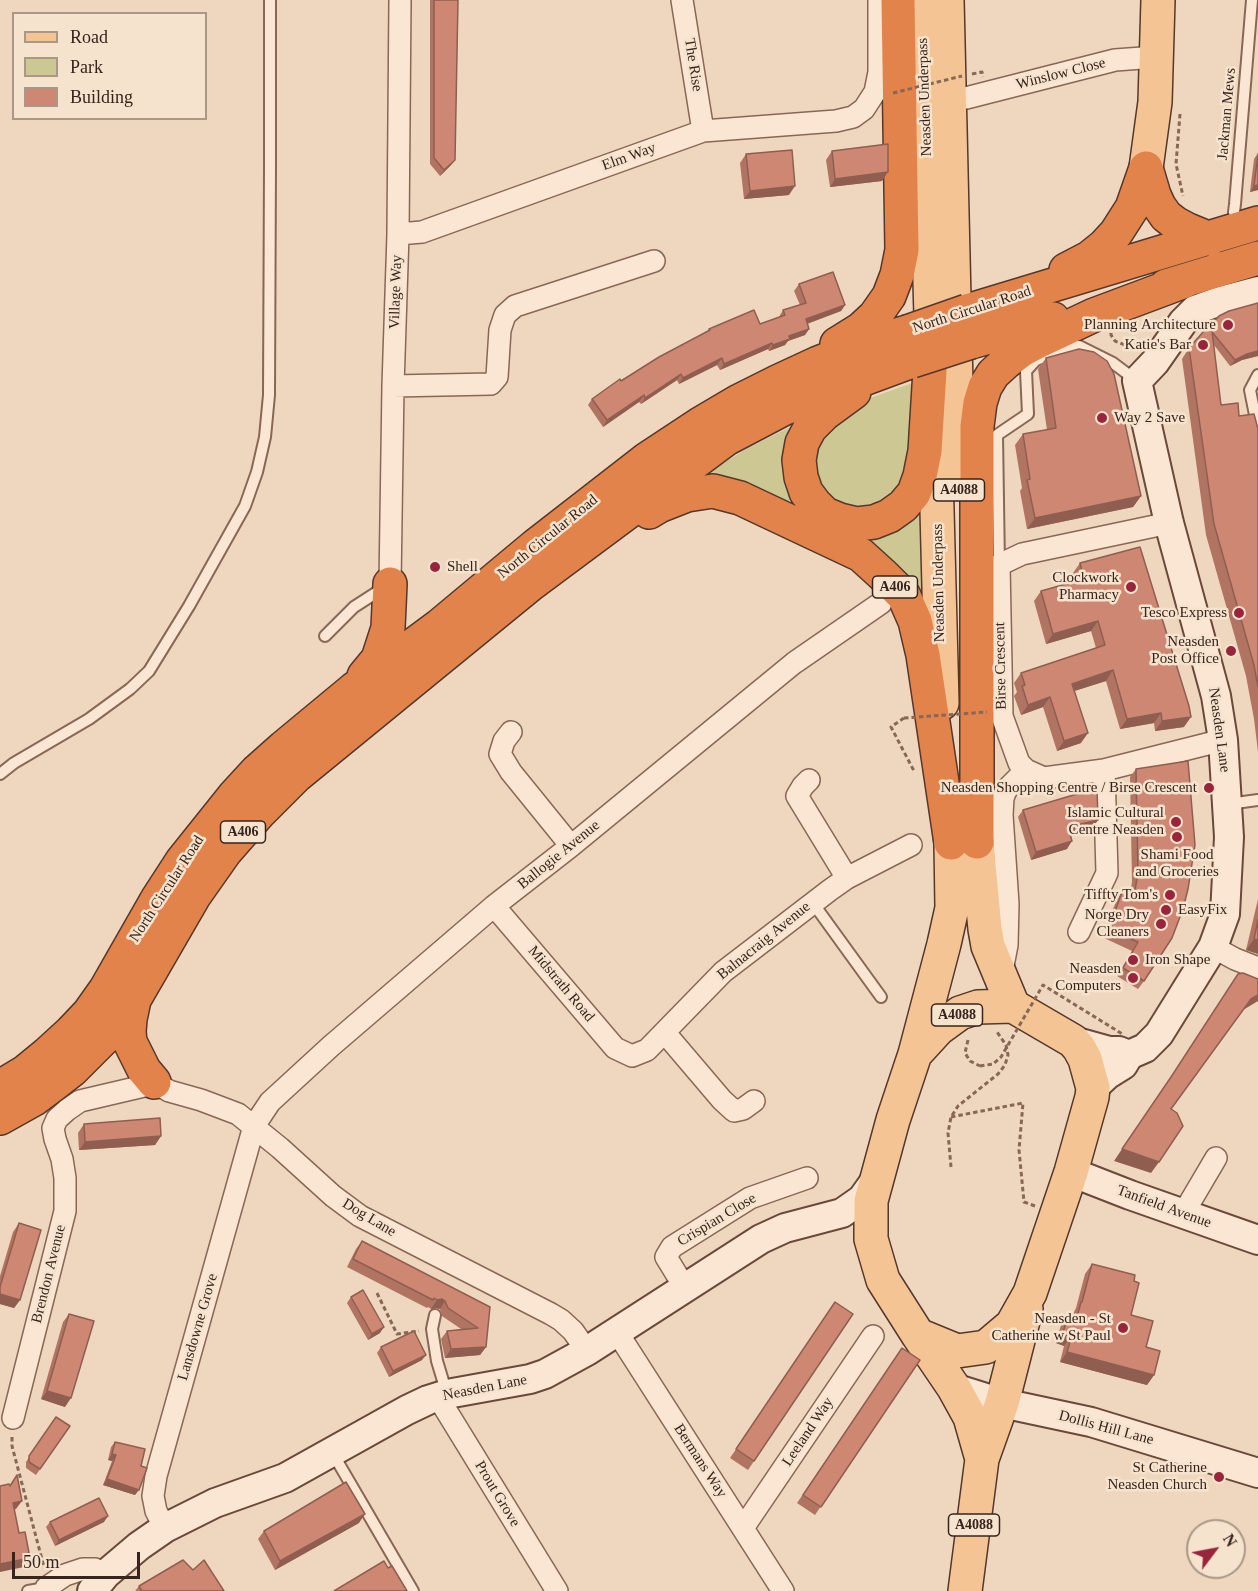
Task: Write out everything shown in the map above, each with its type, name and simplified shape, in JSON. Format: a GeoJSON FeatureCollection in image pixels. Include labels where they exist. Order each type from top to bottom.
{"type":"FeatureCollection","features":[{"type":"Feature","properties":{"kind":"highway","name":"A406"},"geometry":{"type":"LineString","coordinates":[[740,401],[854,334],[875,316],[889,296],[897,275],[902,250],[898,0]]}},
{"type":"Feature","properties":{"kind":"highway"},"geometry":{"type":"LineString","coordinates":[[1146,168],[1159,206],[1175,223],[1188,230],[1235,231]]}},
{"type":"Feature","properties":{"kind":"highway"},"geometry":{"type":"LineString","coordinates":[[1002,300],[1089,258],[1104,246],[1124,222],[1132,208],[1146,168]]}},
{"type":"Feature","properties":{"kind":"highway","name":"North Circular Road"},"geometry":{"type":"LineString","coordinates":[[969,327],[1002,300],[1235,231]]}},
{"type":"Feature","properties":{"kind":"highway","name":"North Circular Road"},"geometry":{"type":"LineString","coordinates":[[0,1118],[34,1099],[72,1070],[113,1029],[135,998],[194,896],[225,852],[296,776],[531,584],[726,440],[785,408],[910,350],[969,327],[1185,281],[1258,258]]}},
{"type":"Feature","properties":{"kind":"highway","name":"A406"},"geometry":{"type":"LineString","coordinates":[[964,843],[976,426],[985,387],[993,374],[1022,350],[1094,315],[1185,281]]}},
{"type":"Feature","properties":{"kind":"highway","name":"North Circular Road"},"geometry":{"type":"LineString","coordinates":[[0,1087],[25,1072],[47,1054],[89,1013],[106,989],[182,861],[234,796],[284,747],[354,689],[439,626],[535,546],[647,459],[700,424],[740,401],[819,363],[864,345],[910,350]]}},
{"type":"Feature","properties":{"kind":"highway","name":"A406"},"geometry":{"type":"LineString","coordinates":[[910,350],[925,451],[914,493],[903,506],[889,516],[874,522],[857,524],[840,520],[825,513],[806,492],[799,460],[802,443],[810,428],[824,414],[910,350]]}},
{"type":"Feature","properties":{"kind":"highway","name":"A406"},"geometry":{"type":"LineString","coordinates":[[531,584],[659,506],[687,495],[713,491],[740,498],[861,555],[904,596],[915,621],[964,843]]}},
{"type":"Feature","properties":{"kind":"highway"},"geometry":{"type":"LineString","coordinates":[[390,584],[397,601],[409,614],[423,623],[439,626]]}},
{"type":"Feature","properties":{"kind":"highway"},"geometry":{"type":"LineString","coordinates":[[354,689],[378,659],[388,628],[390,584]]}},
{"type":"Feature","properties":{"kind":"highway"},"geometry":{"type":"LineString","coordinates":[[135,998],[129,1026],[130,1042],[144,1070],[154,1082]]}},
{"type":"Feature","properties":{"kind":"main road","name":"Neasden Underpass"},"geometry":{"type":"LineString","coordinates":[[922,0],[910,350],[937,492],[943,729],[964,843],[988,946],[1001,976],[1029,998]]}},
{"type":"Feature","properties":{"kind":"main road","name":"Neasden Underpass"},"geometry":{"type":"LineString","coordinates":[[915,1053],[944,944],[964,843],[966,728],[947,0]]}},
{"type":"Feature","properties":{"kind":"main road"},"geometry":{"type":"LineString","coordinates":[[1146,168],[1155,102],[1158,0]]}},
{"type":"Feature","properties":{"kind":"main road"},"geometry":{"type":"LineString","coordinates":[[1029,998],[1073,1041]]}},
{"type":"Feature","properties":{"kind":"main road","name":"A4088"},"geometry":{"type":"LineString","coordinates":[[982,1459],[970,1416],[884,1280],[871,1239],[871,1201],[893,1120],[915,1053],[938,1029],[960,1013],[978,1007],[1029,998]]}},
{"type":"Feature","properties":{"kind":"main road","name":"A4088"},"geometry":{"type":"LineString","coordinates":[[965,1591],[982,1459],[1002,1403],[1030,1293],[1071,1172],[1092,1097],[1093,1088],[1085,1059],[1073,1041]]}},
{"type":"Feature","properties":{"kind":"main road","name":"A4088"},"geometry":{"type":"LineString","coordinates":[[918,1335],[957,1351],[986,1347],[1012,1325],[1030,1293]]}},
{"type":"Feature","properties":{"kind":"street","name":"Village Way"},"geometry":{"type":"LineString","coordinates":[[390,584],[398,234],[400,0]]}},
{"type":"Feature","properties":{"kind":"street","name":"The Rise"},"geometry":{"type":"LineString","coordinates":[[682,0],[704,130]]}},
{"type":"Feature","properties":{"kind":"street","name":"Elm Way"},"geometry":{"type":"LineString","coordinates":[[398,234],[422,232],[704,130],[836,121],[853,117],[864,109],[875,92],[879,72],[879,0]]}},
{"type":"Feature","properties":{"kind":"street","name":"Winslow Close"},"geometry":{"type":"LineString","coordinates":[[966,98],[1115,60],[1156,57]]}},
{"type":"Feature","properties":{"kind":"street"},"geometry":{"type":"LineString","coordinates":[[393,386],[492,384],[497,376],[500,330],[505,315],[515,306],[654,261]]}},
{"type":"Feature","properties":{"kind":"street"},"geometry":{"type":"LineString","coordinates":[[1137,381],[1155,362],[1183,322],[1195,310],[1258,291]]}},
{"type":"Feature","properties":{"kind":"street","name":"Neasden Lane"},"geometry":{"type":"LineString","coordinates":[[1093,1088],[1114,1070],[1124,1065],[1127,1045],[1145,1048],[1159,1034],[1213,946],[1225,914],[1229,837],[1223,740],[1216,696],[1169,523],[1137,381]]}},
{"type":"Feature","properties":{"kind":"street"},"geometry":{"type":"LineString","coordinates":[[999,565],[1022,554],[1169,523]]}},
{"type":"Feature","properties":{"kind":"street","name":"Birse Crescent"},"geometry":{"type":"LineString","coordinates":[[999,565],[1002,716],[1019,763],[1026,770]]}},
{"type":"Feature","properties":{"kind":"street","name":"Ballogie Avenue"},"geometry":{"type":"LineString","coordinates":[[254,1126],[270,1102],[331,1046],[494,906],[571,846],[794,663],[881,603]]}},
{"type":"Feature","properties":{"kind":"street"},"geometry":{"type":"LineString","coordinates":[[511,732],[504,741],[500,754],[511,772],[571,846]]}},
{"type":"Feature","properties":{"kind":"street"},"geometry":{"type":"LineString","coordinates":[[1001,976],[1007,945],[1008,904],[1002,815],[1006,790],[1026,770],[1044,778],[1104,770],[1223,740]]}},
{"type":"Feature","properties":{"kind":"street"},"geometry":{"type":"LineString","coordinates":[[1079,932],[1107,873],[1104,770]]}},
{"type":"Feature","properties":{"kind":"street"},"geometry":{"type":"LineString","coordinates":[[809,780],[797,796],[847,878]]}},
{"type":"Feature","properties":{"kind":"street","name":"Balnacraig Avenue"},"geometry":{"type":"LineString","coordinates":[[632,1056],[647,1050],[723,972],[813,903],[847,878],[911,845]]}},
{"type":"Feature","properties":{"kind":"street","name":"Midstrath Road"},"geometry":{"type":"LineString","coordinates":[[494,906],[615,1048],[632,1056]]}},
{"type":"Feature","properties":{"kind":"street"},"geometry":{"type":"LineString","coordinates":[[1213,946],[1235,959],[1258,968]]}},
{"type":"Feature","properties":{"kind":"street"},"geometry":{"type":"LineString","coordinates":[[664,1033],[734,1111],[754,1101]]}},
{"type":"Feature","properties":{"kind":"street"},"geometry":{"type":"LineString","coordinates":[[1073,1041],[1119,1052],[1127,1045]]}},
{"type":"Feature","properties":{"kind":"street","name":"Dog Lane"},"geometry":{"type":"LineString","coordinates":[[154,1082],[169,1091],[238,1114],[333,1196],[360,1216],[551,1314],[573,1331],[587,1351]]}},
{"type":"Feature","properties":{"kind":"street","name":"Brendon Avenue"},"geometry":{"type":"LineString","coordinates":[[13,1418],[65,1211],[65,1178],[53,1128],[57,1119],[80,1101],[154,1082]]}},
{"type":"Feature","properties":{"kind":"street","name":"Lansdowne Grove"},"geometry":{"type":"LineString","coordinates":[[165,1528],[156,1511],[153,1496],[156,1476],[254,1126]]}},
{"type":"Feature","properties":{"kind":"street"},"geometry":{"type":"LineString","coordinates":[[1183,1214],[1216,1158]]}},
{"type":"Feature","properties":{"kind":"street","name":"Tanfield Avenue"},"geometry":{"type":"LineString","coordinates":[[1071,1172],[1130,1196],[1258,1240]]}},
{"type":"Feature","properties":{"kind":"street","name":"Crispian Close"},"geometry":{"type":"LineString","coordinates":[[685,1288],[666,1257],[672,1247],[750,1198],[807,1178]]}},
{"type":"Feature","properties":{"kind":"street","name":"Neasden Lane"},"geometry":{"type":"LineString","coordinates":[[99,1583],[139,1546],[165,1528],[215,1503],[285,1478],[407,1410],[443,1395],[530,1379],[545,1374],[587,1351],[761,1239],[785,1228],[842,1213],[862,1199],[877,1178]]}},
{"type":"Feature","properties":{"kind":"street"},"geometry":{"type":"LineString","coordinates":[[817,1221],[842,1228],[862,1241],[884,1280]]}},
{"type":"Feature","properties":{"kind":"street","name":"Bermans Way"},"geometry":{"type":"LineString","coordinates":[[617,1332],[783,1591]]}},
{"type":"Feature","properties":{"kind":"street","name":"Leeland Way"},"geometry":{"type":"LineString","coordinates":[[743,1528],[873,1336]]}},
{"type":"Feature","properties":{"kind":"street","name":"Dollis Hill Lane"},"geometry":{"type":"LineString","coordinates":[[954,1388],[1002,1403],[1091,1422],[1258,1473]]}},
{"type":"Feature","properties":{"kind":"street","name":"Prout Grove"},"geometry":{"type":"LineString","coordinates":[[443,1395],[444,1407],[557,1591]]}},
{"type":"Feature","properties":{"kind":"street"},"geometry":{"type":"LineString","coordinates":[[41,1588],[65,1575],[83,1569],[95,1569],[99,1583]]}},
{"type":"Feature","properties":{"kind":"lane"},"geometry":{"type":"LineString","coordinates":[[0,774],[14,763],[89,719],[130,689],[149,671],[189,606],[248,498],[265,437],[269,395],[270,0]]}},
{"type":"Feature","properties":{"kind":"lane","name":"Jackman Mews"},"geometry":{"type":"LineString","coordinates":[[1235,231],[1234,212],[1252,0]]}},
{"type":"Feature","properties":{"kind":"lane"},"geometry":{"type":"LineString","coordinates":[[999,565],[997,435],[1028,414],[1026,371],[1036,360],[1071,346],[1079,346],[1113,363],[1137,381]]}},
{"type":"Feature","properties":{"kind":"lane"},"geometry":{"type":"LineString","coordinates":[[1258,375],[1250,390],[1258,430]]}},
{"type":"Feature","properties":{"kind":"lane"},"geometry":{"type":"LineString","coordinates":[[325,636],[354,607],[390,584]]}},
{"type":"Feature","properties":{"kind":"lane"},"geometry":{"type":"LineString","coordinates":[[1227,804],[1258,800]]}},
{"type":"Feature","properties":{"kind":"lane"},"geometry":{"type":"LineString","coordinates":[[813,903],[881,997]]}},
{"type":"Feature","properties":{"kind":"lane"},"geometry":{"type":"LineString","coordinates":[[435,1315],[432,1329],[443,1395]]}},
{"type":"Feature","properties":{"kind":"lane"},"geometry":{"type":"LineString","coordinates":[[332,1452],[413,1591]]}},
{"type":"Feature","properties":{"kind":"path"},"geometry":{"type":"LineString","coordinates":[[893,93],[962,76]]}},
{"type":"Feature","properties":{"kind":"path"},"geometry":{"type":"LineString","coordinates":[[1180,113],[1176,164],[1183,197]]}},
{"type":"Feature","properties":{"kind":"path"},"geometry":{"type":"LineString","coordinates":[[1113,329],[1111,335],[1115,341],[1133,346],[1144,342]]}},
{"type":"Feature","properties":{"kind":"path"},"geometry":{"type":"LineString","coordinates":[[917,781],[914,770],[891,727],[904,718],[987,712]]}},
{"type":"Feature","properties":{"kind":"path"},"geometry":{"type":"LineString","coordinates":[[971,1033],[966,1043],[965,1053],[970,1061],[980,1066],[993,1064],[1001,1057],[1043,985],[1127,1045]]}},
{"type":"Feature","properties":{"kind":"path"},"geometry":{"type":"LineString","coordinates":[[951,1167],[948,1133],[951,1117],[958,1106],[998,1074],[1005,1065],[1008,1055],[1006,1044],[999,1033],[989,1027]]}},
{"type":"Feature","properties":{"kind":"path"},"geometry":{"type":"LineString","coordinates":[[951,1117],[1023,1103],[1019,1150],[1024,1202],[1056,1215]]}},
{"type":"Feature","properties":{"kind":"path"},"geometry":{"type":"LineString","coordinates":[[377,1293],[397,1334],[432,1329]]}},
{"type":"Feature","properties":{"kind":"path"},"geometry":{"type":"LineString","coordinates":[[13,1418],[12,1446],[44,1567],[41,1588]]}},
{"type":"Feature","properties":{"kind":"green space"},"geometry":{"type":"Polygon","coordinates":[[[915,382],[916,441],[904,477],[894,490],[874,503],[851,508],[832,504],[807,466],[808,452],[856,403],[915,382]]]}},
{"type":"Feature","properties":{"kind":"green space"},"geometry":{"type":"Polygon","coordinates":[[[798,423],[825,525],[924,493],[927,610],[918,598],[693,483],[748,448],[798,423]]]}},
{"type":"Feature","properties":{"kind":"building"},"geometry":{"type":"Polygon","coordinates":[[[434,0],[458,0],[455,160],[444,170],[434,158],[434,0]]]}},
{"type":"Feature","properties":{"kind":"building"},"geometry":{"type":"Polygon","coordinates":[[[888,144],[888,172],[835,179],[832,151],[888,144]]]}},
{"type":"Feature","properties":{"kind":"building"},"geometry":{"type":"Polygon","coordinates":[[[792,150],[795,186],[750,191],[746,154],[792,150]]]}},
{"type":"Feature","properties":{"kind":"building"},"geometry":{"type":"Polygon","coordinates":[[[1258,154],[1258,185],[1254,186],[1258,154]]]}},
{"type":"Feature","properties":{"kind":"building"},"geometry":{"type":"Polygon","coordinates":[[[833,272],[845,305],[806,319],[809,329],[789,336],[790,339],[773,345],[772,343],[724,364],[722,358],[683,378],[681,374],[607,420],[592,399],[620,379],[621,381],[709,329],[754,310],[760,324],[785,315],[783,310],[806,303],[799,284],[833,272]]]}},
{"type":"Feature","properties":{"kind":"building"},"geometry":{"type":"Polygon","coordinates":[[[1258,303],[1258,351],[1235,360],[1212,332],[1212,324],[1219,316],[1229,311],[1258,303]]]}},
{"type":"Feature","properties":{"kind":"building"},"geometry":{"type":"Polygon","coordinates":[[[1211,323],[1221,405],[1238,403],[1239,416],[1254,414],[1258,429],[1258,687],[1254,665],[1214,524],[1189,348],[1211,323]]]}},
{"type":"Feature","properties":{"kind":"building"},"geometry":{"type":"Polygon","coordinates":[[[1079,349],[1094,352],[1107,361],[1114,374],[1141,496],[1035,518],[1027,480],[1030,479],[1023,434],[1056,428],[1046,358],[1079,349]]]}},
{"type":"Feature","properties":{"kind":"building"},"geometry":{"type":"Polygon","coordinates":[[[1140,547],[1191,717],[1162,721],[1161,713],[1127,719],[1113,670],[1072,684],[1088,733],[1064,741],[1050,697],[1028,705],[1022,686],[1025,685],[1021,673],[1105,645],[1098,621],[1053,634],[1041,591],[1084,579],[1080,563],[1140,547]]]}},
{"type":"Feature","properties":{"kind":"building"},"geometry":{"type":"Polygon","coordinates":[[[1188,761],[1195,845],[1188,889],[1172,938],[1144,981],[1123,968],[1138,942],[1108,929],[1123,890],[1134,896],[1138,873],[1136,769],[1188,761]]]}},
{"type":"Feature","properties":{"kind":"building"},"geometry":{"type":"Polygon","coordinates":[[[1097,788],[1098,820],[1068,827],[1072,841],[1036,852],[1023,810],[1097,788]]]}},
{"type":"Feature","properties":{"kind":"building"},"geometry":{"type":"Polygon","coordinates":[[[1258,920],[1258,940],[1254,939],[1258,920]]]}},
{"type":"Feature","properties":{"kind":"building"},"geometry":{"type":"Polygon","coordinates":[[[1243,973],[1258,979],[1258,995],[1251,999],[1171,1109],[1177,1113],[1183,1126],[1159,1162],[1122,1149],[1238,974],[1243,973]]]}},
{"type":"Feature","properties":{"kind":"building"},"geometry":{"type":"Polygon","coordinates":[[[160,1118],[161,1136],[85,1142],[84,1124],[160,1118]]]}},
{"type":"Feature","properties":{"kind":"building"},"geometry":{"type":"Polygon","coordinates":[[[19,1223],[41,1230],[20,1300],[0,1294],[0,1287],[19,1223]]]}},
{"type":"Feature","properties":{"kind":"building"},"geometry":{"type":"Polygon","coordinates":[[[362,1241],[490,1307],[486,1347],[451,1349],[447,1331],[478,1328],[448,1308],[442,1299],[434,1298],[433,1300],[353,1259],[362,1241]]]}},
{"type":"Feature","properties":{"kind":"building"},"geometry":{"type":"Polygon","coordinates":[[[1092,1264],[1135,1275],[1134,1281],[1139,1283],[1131,1315],[1153,1321],[1146,1347],[1160,1351],[1154,1375],[1067,1352],[1072,1335],[1063,1333],[1068,1315],[1077,1317],[1092,1264]]]}},
{"type":"Feature","properties":{"kind":"building"},"geometry":{"type":"Polygon","coordinates":[[[363,1290],[384,1327],[372,1334],[351,1297],[363,1290]]]}},
{"type":"Feature","properties":{"kind":"building"},"geometry":{"type":"Polygon","coordinates":[[[835,1302],[853,1314],[754,1461],[736,1449],[835,1302]]]}},
{"type":"Feature","properties":{"kind":"building"},"geometry":{"type":"Polygon","coordinates":[[[69,1314],[94,1321],[71,1398],[47,1391],[69,1314]]]}},
{"type":"Feature","properties":{"kind":"building"},"geometry":{"type":"Polygon","coordinates":[[[414,1331],[426,1355],[393,1371],[381,1347],[414,1331]]]}},
{"type":"Feature","properties":{"kind":"building"},"geometry":{"type":"Polygon","coordinates":[[[902,1348],[920,1360],[821,1507],[803,1495],[902,1348]]]}},
{"type":"Feature","properties":{"kind":"building"},"geometry":{"type":"Polygon","coordinates":[[[56,1417],[70,1426],[40,1469],[29,1462],[29,1456],[56,1417]]]}},
{"type":"Feature","properties":{"kind":"building"},"geometry":{"type":"Polygon","coordinates":[[[115,1442],[145,1449],[141,1466],[147,1468],[139,1490],[107,1479],[116,1455],[112,1454],[115,1442]]]}},
{"type":"Feature","properties":{"kind":"building"},"geometry":{"type":"Polygon","coordinates":[[[17,1475],[22,1501],[13,1503],[19,1533],[25,1532],[30,1558],[0,1564],[0,1486],[9,1484],[10,1486],[17,1475]]]}},
{"type":"Feature","properties":{"kind":"building"},"geometry":{"type":"Polygon","coordinates":[[[346,1482],[365,1514],[280,1561],[264,1531],[346,1482]]]}},
{"type":"Feature","properties":{"kind":"building"},"geometry":{"type":"Polygon","coordinates":[[[99,1498],[108,1516],[59,1540],[50,1522],[99,1498]]]}},
{"type":"Feature","properties":{"kind":"building"},"geometry":{"type":"Polygon","coordinates":[[[183,1560],[193,1570],[204,1560],[224,1591],[142,1591],[139,1586],[183,1560]]]}},
{"type":"Feature","properties":{"kind":"building"},"geometry":{"type":"Polygon","coordinates":[[[384,1561],[388,1568],[392,1566],[407,1591],[334,1591],[384,1561]]]}},
{"type":"Feature","properties":{"kind":"place","name":"Planning Architecture"},"geometry":{"type":"Point","coordinates":[1228,325]}},
{"type":"Feature","properties":{"kind":"place","name":"Katie's Bar"},"geometry":{"type":"Point","coordinates":[1203,345]}},
{"type":"Feature","properties":{"kind":"place","name":"Way 2 Save"},"geometry":{"type":"Point","coordinates":[1102,418]}},
{"type":"Feature","properties":{"kind":"place","name":"Shell"},"geometry":{"type":"Point","coordinates":[435,567]}},
{"type":"Feature","properties":{"kind":"place","name":"Clockwork Pharmacy"},"geometry":{"type":"Point","coordinates":[1131,587]}},
{"type":"Feature","properties":{"kind":"place","name":"Tesco Express"},"geometry":{"type":"Point","coordinates":[1239,613]}},
{"type":"Feature","properties":{"kind":"place","name":"Neasden Post Office"},"geometry":{"type":"Point","coordinates":[1231,651]}},
{"type":"Feature","properties":{"kind":"place","name":"Neasden Shopping Centre / Birse Crescent"},"geometry":{"type":"Point","coordinates":[1209,788]}},
{"type":"Feature","properties":{"kind":"place","name":"Islamic Cultural Centre Neasden"},"geometry":{"type":"Point","coordinates":[1176,822]}},
{"type":"Feature","properties":{"kind":"place","name":"Shami Food and Groceries"},"geometry":{"type":"Point","coordinates":[1177,837]}},
{"type":"Feature","properties":{"kind":"place","name":"Tiffty Tom's"},"geometry":{"type":"Point","coordinates":[1170,895]}},
{"type":"Feature","properties":{"kind":"place","name":"EasyFix"},"geometry":{"type":"Point","coordinates":[1166,910]}},
{"type":"Feature","properties":{"kind":"place","name":"Norge Dry Cleaners"},"geometry":{"type":"Point","coordinates":[1161,924]}},
{"type":"Feature","properties":{"kind":"place","name":"Iron Shape"},"geometry":{"type":"Point","coordinates":[1133,960]}},
{"type":"Feature","properties":{"kind":"place","name":"Neasden Computers"},"geometry":{"type":"Point","coordinates":[1133,978]}},
{"type":"Feature","properties":{"kind":"place","name":"Neasden - St Catherine w St Paul"},"geometry":{"type":"Point","coordinates":[1123,1328]}},
{"type":"Feature","properties":{"kind":"place","name":"St Catherine Neasden Church"},"geometry":{"type":"Point","coordinates":[1219,1477]}}]}
